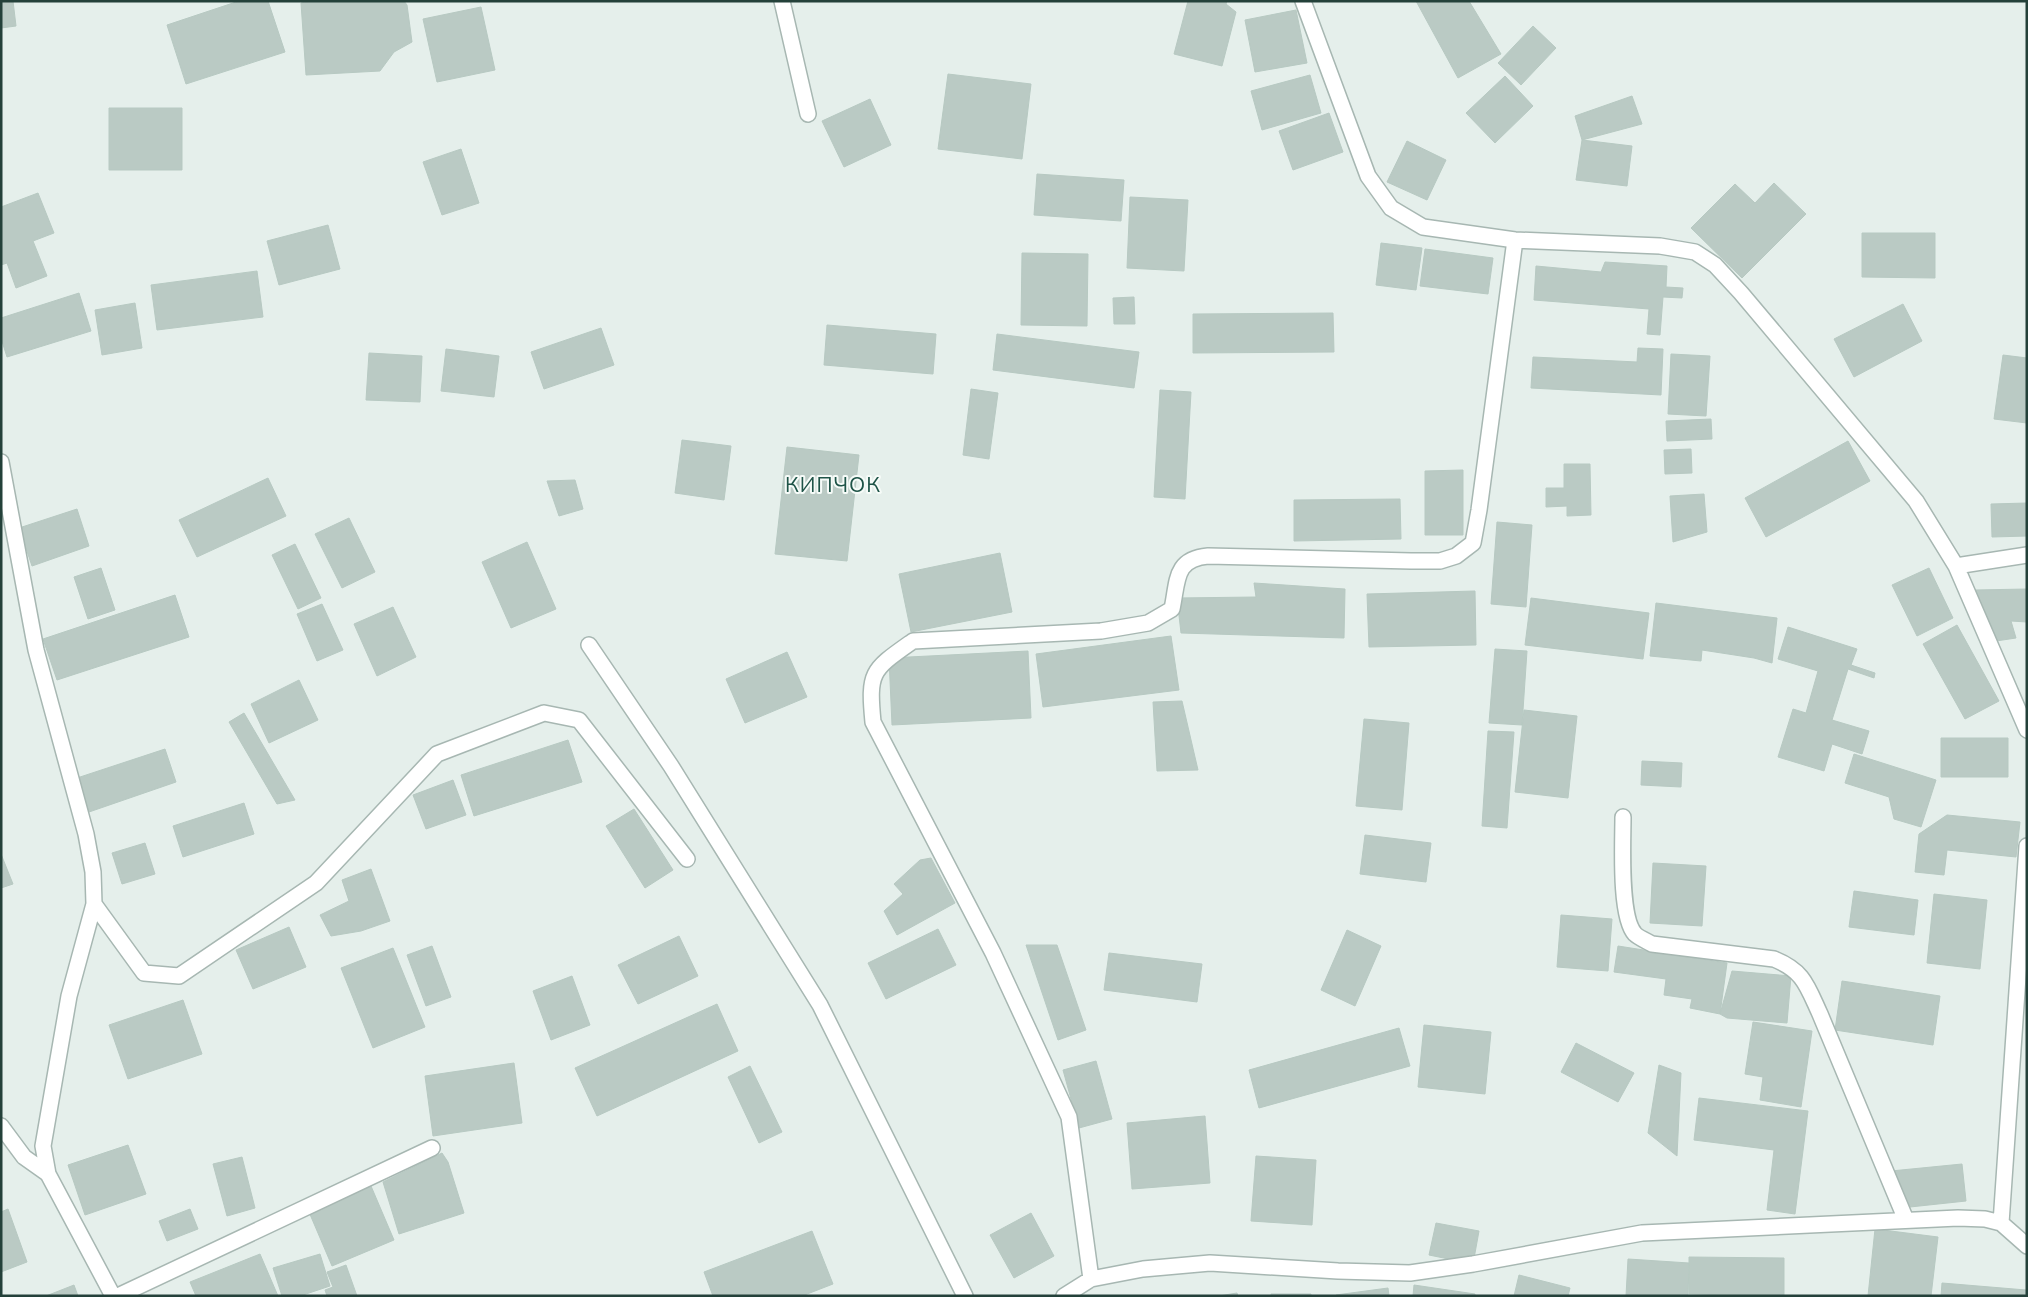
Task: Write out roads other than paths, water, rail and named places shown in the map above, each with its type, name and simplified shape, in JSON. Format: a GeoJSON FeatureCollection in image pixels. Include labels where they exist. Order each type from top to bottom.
{"type":"FeatureCollection","features":[{"type":"Feature","properties":{"kind":"street"},"geometry":{"type":"LineString","coordinates":[[782,1],[808,114]]}},
{"type":"Feature","properties":{"kind":"street"},"geometry":{"type":"LineString","coordinates":[[1304,1],[1368,176],[1391,208],[1423,227],[1515,240],[1660,246],[1695,252],[1715,265],[1741,292],[1916,502],[1956,566],[2027,730]]}},
{"type":"Feature","properties":{"kind":"street"},"geometry":{"type":"LineString","coordinates":[[1091,1279],[1069,1117],[993,953],[873,722],[870,691],[875,671],[889,658],[913,641],[1102,630],[1148,622],[1172,609],[1181,568],[1187,561],[1196,557],[1440,561],[1456,556],[1473,543],[1515,240]]}},
{"type":"Feature","properties":{"kind":"street"},"geometry":{"type":"LineString","coordinates":[[1,462],[36,650],[86,834],[93,872],[94,904],[69,996],[43,1146],[48,1174],[113,1296]]}},
{"type":"Feature","properties":{"kind":"street"},"geometry":{"type":"LineString","coordinates":[[1956,566],[2027,555]]}},
{"type":"Feature","properties":{"kind":"street"},"geometry":{"type":"LineString","coordinates":[[589,644],[671,766],[820,1005],[965,1296]]}},
{"type":"Feature","properties":{"kind":"street"},"geometry":{"type":"LineString","coordinates":[[94,904],[144,973],[179,976],[316,883],[437,754],[544,713],[579,720],[686,859]]}},
{"type":"Feature","properties":{"kind":"street"},"geometry":{"type":"LineString","coordinates":[[1623,816],[1625,901],[1628,923],[1636,935],[1652,944],[1774,959],[1790,966],[1799,973],[1820,1014],[1906,1220]]}},
{"type":"Feature","properties":{"kind":"street"},"geometry":{"type":"LineString","coordinates":[[2001,1223],[2027,846]]}},
{"type":"Feature","properties":{"kind":"street"},"geometry":{"type":"LineString","coordinates":[[1,1126],[24,1157],[48,1174]]}},
{"type":"Feature","properties":{"kind":"street"},"geometry":{"type":"LineString","coordinates":[[118,1296],[432,1148]]}},
{"type":"Feature","properties":{"kind":"street"},"geometry":{"type":"LineString","coordinates":[[1064,1296],[1091,1279],[1143,1269],[1210,1263],[1338,1271],[1410,1273],[1473,1264],[1642,1233],[1958,1218],[1985,1219],[2001,1223],[2027,1246]]}},
{"type":"Feature","properties":{"kind":"district","name":"КИПЧОК"},"geometry":{"type":"Point","coordinates":[833,485]}}]}
